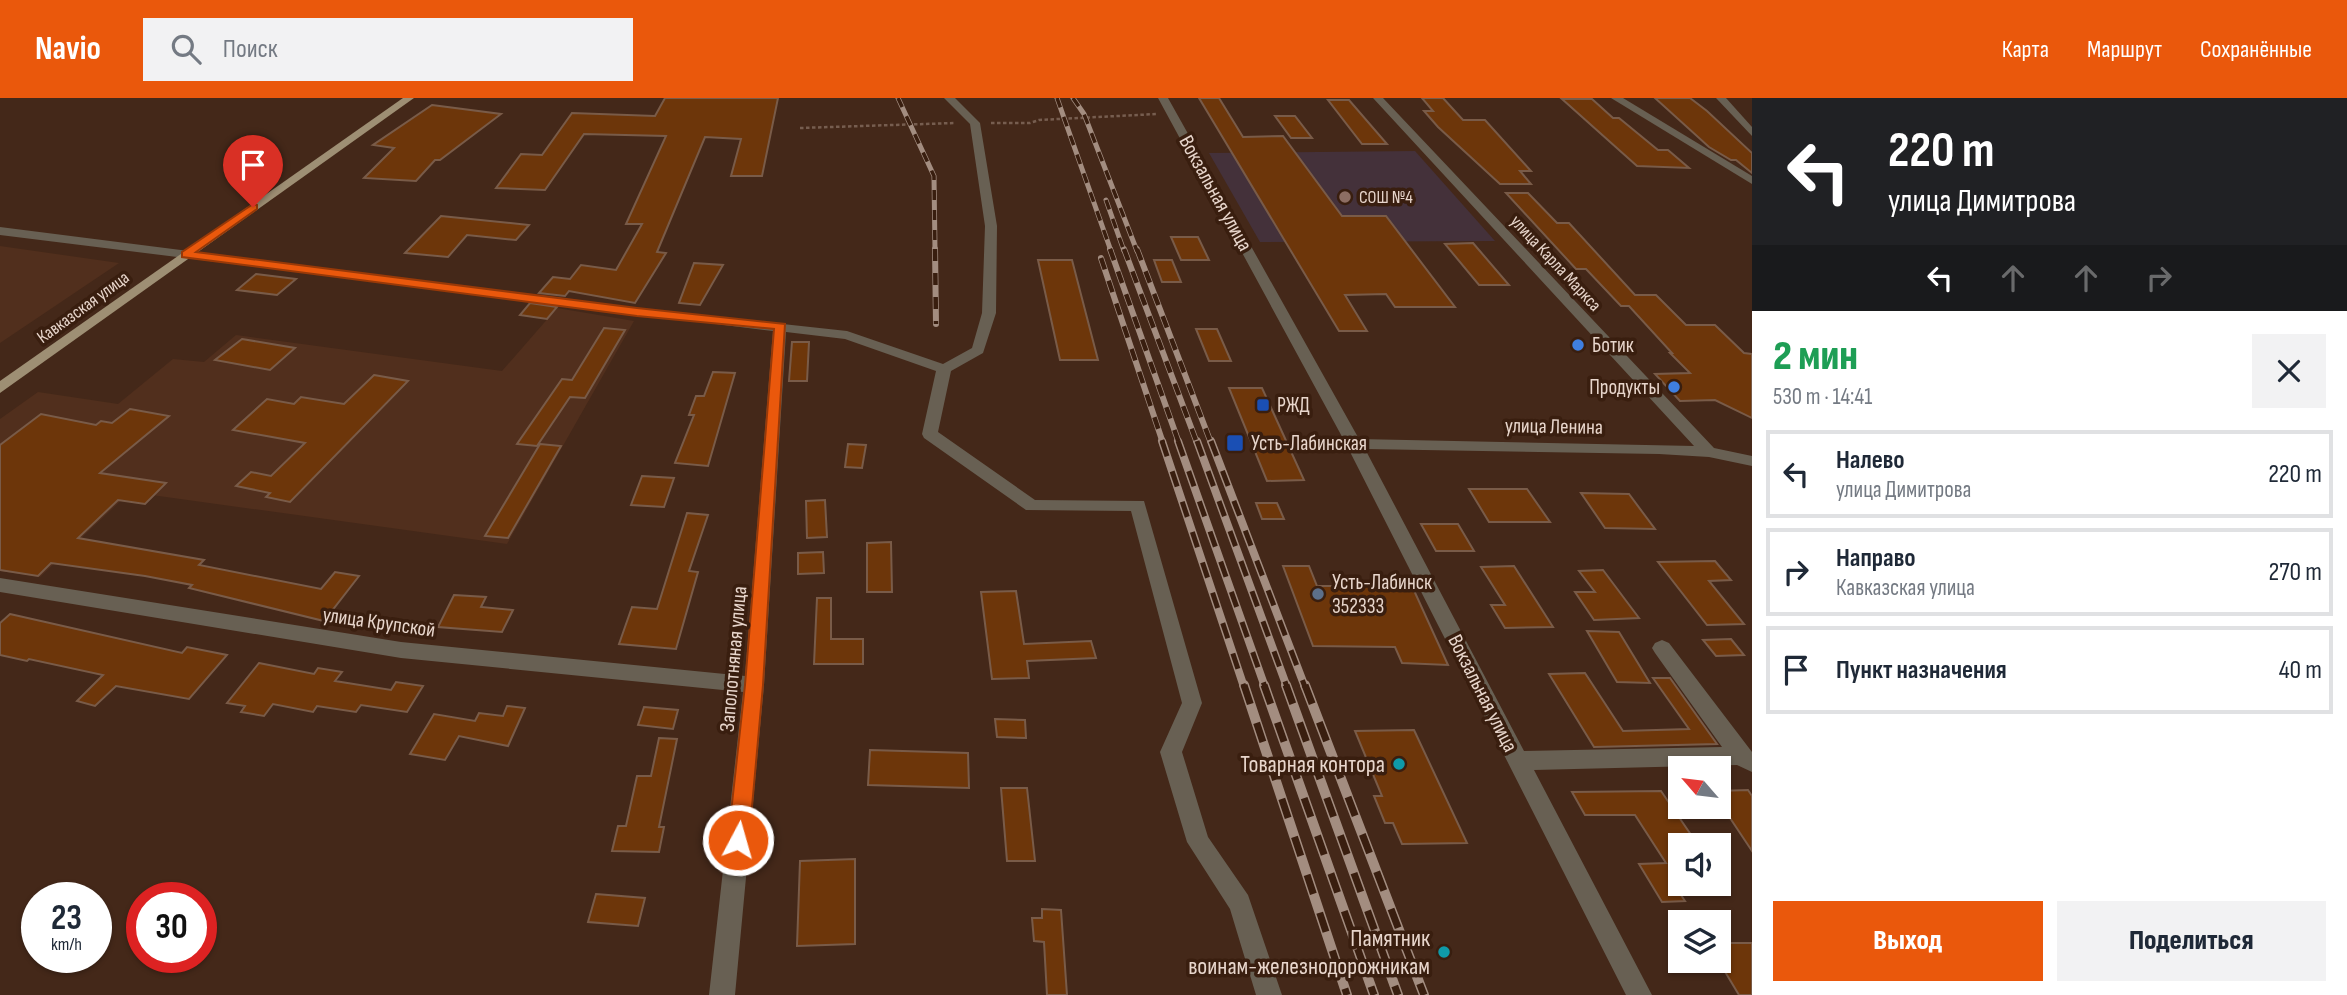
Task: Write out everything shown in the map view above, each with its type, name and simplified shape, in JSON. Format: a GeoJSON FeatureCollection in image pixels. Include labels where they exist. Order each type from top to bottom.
{"type":"FeatureCollection","features":[{"type":"Feature","properties":{"kind":"main road","name":"Кавказская улица"},"geometry":{"type":"LineString","coordinates":[[0,388],[409,98]]}},
{"type":"Feature","properties":{"kind":"street"},"geometry":{"type":"LineString","coordinates":[[186,254],[637,312],[847,335],[944,369],[978,351],[989,313],[991,226],[975,123],[949,98]]}},
{"type":"Feature","properties":{"kind":"street","name":"Вокзальная улица"},"geometry":{"type":"LineString","coordinates":[[1163,98],[1354,444],[1639,995]]}},
{"type":"Feature","properties":{"kind":"street","name":"улица Карла Маркса"},"geometry":{"type":"LineString","coordinates":[[1378,98],[1709,452]]}},
{"type":"Feature","properties":{"kind":"street"},"geometry":{"type":"LineString","coordinates":[[1616,98],[1752,181]]}},
{"type":"Feature","properties":{"kind":"street"},"geometry":{"type":"LineString","coordinates":[[1721,98],[1752,133]]}},
{"type":"Feature","properties":{"kind":"street","name":"Кавказская улица"},"geometry":{"type":"LineString","coordinates":[[0,232],[186,254]]}},
{"type":"Feature","properties":{"kind":"street","name":"Заполотняная улица"},"geometry":{"type":"LineString","coordinates":[[722,995],[754,685],[780,326]]}},
{"type":"Feature","properties":{"kind":"street"},"geometry":{"type":"LineString","coordinates":[[944,369],[930,434],[1032,506],[1138,505],[1192,703],[1171,752],[1198,842],[1240,903],[1269,995]]}},
{"type":"Feature","properties":{"kind":"street","name":"улица Ленина"},"geometry":{"type":"LineString","coordinates":[[1354,444],[1660,449],[1709,452],[1752,461]]}},
{"type":"Feature","properties":{"kind":"street","name":"улица Крупской"},"geometry":{"type":"LineString","coordinates":[[0,584],[401,650],[754,685]]}},
{"type":"Feature","properties":{"kind":"street"},"geometry":{"type":"LineString","coordinates":[[1662,648],[1746,760]]}},
{"type":"Feature","properties":{"kind":"street"},"geometry":{"type":"LineString","coordinates":[[1518,761],[1746,760]]}},
{"type":"Feature","properties":{"kind":"shaded area","name":"СОШ №4"},"geometry":{"type":"Polygon","coordinates":[[[1415,151],[1495,241],[1260,242],[1209,153],[1415,151]]]}},
{"type":"Feature","properties":{"kind":"shaded area"},"geometry":{"type":"Polygon","coordinates":[[[0,246],[119,263],[0,343],[0,246]]]}},
{"type":"Feature","properties":{"kind":"shaded area"},"geometry":{"type":"Polygon","coordinates":[[[557,308],[634,321],[507,544],[130,492],[40,577],[0,571],[0,419],[38,392],[118,404],[173,359],[204,362],[236,335],[502,371],[557,308]]]}},
{"type":"Feature","properties":{"kind":"building"},"geometry":{"type":"Polygon","coordinates":[[[665,98],[778,98],[762,176],[731,176],[741,139],[705,137],[657,252],[666,253],[635,303],[569,291],[565,296],[539,293],[553,277],[570,279],[581,265],[616,270],[642,224],[626,224],[666,136],[584,134],[545,190],[496,188],[521,154],[542,155],[572,113],[655,116],[665,98]]]}},
{"type":"Feature","properties":{"kind":"building"},"geometry":{"type":"Polygon","coordinates":[[[1199,98],[1219,98],[1243,137],[1283,136],[1342,216],[1386,216],[1455,307],[1395,307],[1386,294],[1345,295],[1367,331],[1339,331],[1199,98]]]}},
{"type":"Feature","properties":{"kind":"building"},"geometry":{"type":"Polygon","coordinates":[[[1422,98],[1443,98],[1463,120],[1485,120],[1531,171],[1520,171],[1531,184],[1500,184],[1438,127],[1424,111],[1433,111],[1422,98]]]}},
{"type":"Feature","properties":{"kind":"building"},"geometry":{"type":"Polygon","coordinates":[[[1655,98],[1690,98],[1707,111],[1752,153],[1752,173],[1736,160],[1731,160],[1709,147],[1655,98]]]}},
{"type":"Feature","properties":{"kind":"building"},"geometry":{"type":"Polygon","coordinates":[[[1562,99],[1592,99],[1613,118],[1619,118],[1658,150],[1668,150],[1689,168],[1637,166],[1562,99]]]}},
{"type":"Feature","properties":{"kind":"building"},"geometry":{"type":"Polygon","coordinates":[[[1328,100],[1349,100],[1387,144],[1362,144],[1328,100]]]}},
{"type":"Feature","properties":{"kind":"building"},"geometry":{"type":"Polygon","coordinates":[[[432,105],[501,114],[440,160],[435,160],[416,181],[364,178],[394,148],[373,145],[432,105]]]}},
{"type":"Feature","properties":{"kind":"building"},"geometry":{"type":"Polygon","coordinates":[[[1275,116],[1295,116],[1312,138],[1291,138],[1275,116]]]}},
{"type":"Feature","properties":{"kind":"building"},"geometry":{"type":"Polygon","coordinates":[[[1506,193],[1528,193],[1557,223],[1569,223],[1635,295],[1656,295],[1686,325],[1715,325],[1744,353],[1752,354],[1752,418],[1715,400],[1680,401],[1655,374],[1690,373],[1629,306],[1621,306],[1586,269],[1576,269],[1506,193]]]}},
{"type":"Feature","properties":{"kind":"building"},"geometry":{"type":"Polygon","coordinates":[[[441,216],[529,225],[516,240],[467,235],[448,257],[405,253],[441,216]]]}},
{"type":"Feature","properties":{"kind":"building"},"geometry":{"type":"Polygon","coordinates":[[[1171,237],[1198,237],[1209,260],[1181,260],[1171,237]]]}},
{"type":"Feature","properties":{"kind":"building"},"geometry":{"type":"Polygon","coordinates":[[[1473,243],[1509,285],[1479,285],[1445,244],[1473,243]]]}},
{"type":"Feature","properties":{"kind":"building"},"geometry":{"type":"Polygon","coordinates":[[[1038,260],[1072,260],[1098,360],[1060,360],[1038,260]]]}},
{"type":"Feature","properties":{"kind":"building"},"geometry":{"type":"Polygon","coordinates":[[[1154,260],[1172,260],[1181,282],[1162,282],[1154,260]]]}},
{"type":"Feature","properties":{"kind":"building"},"geometry":{"type":"Polygon","coordinates":[[[694,263],[723,265],[700,305],[679,303],[694,263]]]}},
{"type":"Feature","properties":{"kind":"building"},"geometry":{"type":"Polygon","coordinates":[[[256,274],[296,279],[277,295],[237,290],[256,274]]]}},
{"type":"Feature","properties":{"kind":"building"},"geometry":{"type":"Polygon","coordinates":[[[530,303],[557,307],[547,319],[520,315],[530,303]]]}},
{"type":"Feature","properties":{"kind":"building"},"geometry":{"type":"Polygon","coordinates":[[[604,328],[625,330],[585,398],[570,397],[537,446],[517,444],[562,379],[572,380],[604,328]]]}},
{"type":"Feature","properties":{"kind":"building"},"geometry":{"type":"Polygon","coordinates":[[[1196,329],[1217,329],[1231,361],[1209,361],[1196,329]]]}},
{"type":"Feature","properties":{"kind":"building"},"geometry":{"type":"Polygon","coordinates":[[[242,339],[295,348],[270,370],[215,360],[242,339]]]}},
{"type":"Feature","properties":{"kind":"building"},"geometry":{"type":"Polygon","coordinates":[[[792,342],[809,342],[807,381],[789,381],[792,342]]]}},
{"type":"Feature","properties":{"kind":"building"},"geometry":{"type":"Polygon","coordinates":[[[713,372],[735,373],[708,466],[675,463],[694,415],[689,415],[696,396],[704,396],[713,372]]]}},
{"type":"Feature","properties":{"kind":"building"},"geometry":{"type":"Polygon","coordinates":[[[374,375],[408,381],[290,502],[266,497],[270,493],[236,486],[251,472],[271,476],[305,443],[233,430],[267,399],[294,404],[301,397],[344,404],[374,375]]]}},
{"type":"Feature","properties":{"kind":"building","name":"Усть-Лабинская"},"geometry":{"type":"Polygon","coordinates":[[[1229,388],[1262,388],[1304,480],[1267,481],[1229,388]]]}},
{"type":"Feature","properties":{"kind":"building"},"geometry":{"type":"Polygon","coordinates":[[[130,409],[169,416],[100,473],[166,483],[145,504],[118,500],[78,538],[204,560],[199,565],[321,589],[335,572],[359,576],[324,621],[189,588],[192,585],[145,576],[51,563],[38,576],[0,570],[0,445],[41,414],[96,425],[101,421],[112,423],[130,409]]]}},
{"type":"Feature","properties":{"kind":"building"},"geometry":{"type":"Polygon","coordinates":[[[540,444],[561,446],[508,538],[485,536],[540,444]]]}},
{"type":"Feature","properties":{"kind":"building"},"geometry":{"type":"Polygon","coordinates":[[[848,444],[866,445],[862,468],[845,467],[848,444]]]}},
{"type":"Feature","properties":{"kind":"building"},"geometry":{"type":"Polygon","coordinates":[[[642,476],[674,478],[664,507],[631,505],[642,476]]]}},
{"type":"Feature","properties":{"kind":"building"},"geometry":{"type":"Polygon","coordinates":[[[1469,489],[1527,489],[1550,522],[1489,522],[1469,489]]]}},
{"type":"Feature","properties":{"kind":"building"},"geometry":{"type":"Polygon","coordinates":[[[1581,493],[1629,494],[1655,529],[1605,528],[1581,493]]]}},
{"type":"Feature","properties":{"kind":"building"},"geometry":{"type":"Polygon","coordinates":[[[825,500],[827,537],[807,538],[806,501],[825,500]]]}},
{"type":"Feature","properties":{"kind":"building"},"geometry":{"type":"Polygon","coordinates":[[[1256,503],[1277,503],[1284,519],[1262,519],[1256,503]]]}},
{"type":"Feature","properties":{"kind":"building"},"geometry":{"type":"Polygon","coordinates":[[[687,513],[708,515],[689,571],[698,572],[676,649],[619,644],[632,607],[657,609],[687,513]]]}},
{"type":"Feature","properties":{"kind":"building"},"geometry":{"type":"Polygon","coordinates":[[[1421,524],[1458,524],[1474,551],[1436,551],[1421,524]]]}},
{"type":"Feature","properties":{"kind":"building"},"geometry":{"type":"Polygon","coordinates":[[[891,542],[892,592],[867,592],[867,543],[891,542]]]}},
{"type":"Feature","properties":{"kind":"building"},"geometry":{"type":"Polygon","coordinates":[[[823,552],[824,573],[798,574],[798,553],[823,552]]]}},
{"type":"Feature","properties":{"kind":"building"},"geometry":{"type":"Polygon","coordinates":[[[1715,561],[1731,580],[1709,581],[1744,624],[1707,625],[1658,562],[1715,561]]]}},
{"type":"Feature","properties":{"kind":"building"},"geometry":{"type":"Polygon","coordinates":[[[1283,566],[1309,566],[1317,586],[1412,586],[1448,665],[1402,663],[1395,647],[1313,646],[1283,566]]]}},
{"type":"Feature","properties":{"kind":"building"},"geometry":{"type":"Polygon","coordinates":[[[1514,566],[1553,627],[1505,628],[1491,605],[1505,605],[1481,567],[1514,566]]]}},
{"type":"Feature","properties":{"kind":"building"},"geometry":{"type":"Polygon","coordinates":[[[1603,570],[1639,618],[1594,620],[1575,592],[1595,592],[1579,571],[1603,570]]]}},
{"type":"Feature","properties":{"kind":"building"},"geometry":{"type":"Polygon","coordinates":[[[1016,591],[1024,644],[1091,641],[1096,658],[1027,661],[1029,678],[992,679],[981,592],[1016,591]]]}},
{"type":"Feature","properties":{"kind":"building"},"geometry":{"type":"Polygon","coordinates":[[[454,595],[486,597],[481,607],[513,610],[502,632],[438,627],[454,595]]]}},
{"type":"Feature","properties":{"kind":"building"},"geometry":{"type":"Polygon","coordinates":[[[817,598],[831,598],[831,639],[863,639],[863,664],[814,664],[817,598]]]}},
{"type":"Feature","properties":{"kind":"building"},"geometry":{"type":"Polygon","coordinates":[[[10,614],[182,653],[187,647],[227,655],[189,699],[116,686],[95,706],[77,701],[103,675],[0,655],[0,623],[10,614]]]}},
{"type":"Feature","properties":{"kind":"building"},"geometry":{"type":"Polygon","coordinates":[[[1587,631],[1619,632],[1650,683],[1617,682],[1587,631]]]}},
{"type":"Feature","properties":{"kind":"building"},"geometry":{"type":"Polygon","coordinates":[[[1731,639],[1744,655],[1716,656],[1703,640],[1731,639]]]}},
{"type":"Feature","properties":{"kind":"building"},"geometry":{"type":"Polygon","coordinates":[[[259,663],[314,674],[318,668],[342,672],[335,681],[391,690],[396,682],[423,686],[407,712],[361,705],[356,712],[317,706],[313,712],[273,704],[264,716],[241,712],[245,706],[227,703],[259,663]]]}},
{"type":"Feature","properties":{"kind":"building"},"geometry":{"type":"Polygon","coordinates":[[[1585,673],[1623,731],[1689,729],[1653,678],[1670,678],[1717,744],[1594,747],[1549,674],[1585,673]]]}},
{"type":"Feature","properties":{"kind":"building"},"geometry":{"type":"Polygon","coordinates":[[[507,706],[525,708],[508,746],[459,736],[445,760],[410,754],[434,714],[475,721],[479,713],[503,716],[507,706]]]}},
{"type":"Feature","properties":{"kind":"building"},"geometry":{"type":"Polygon","coordinates":[[[644,707],[678,710],[673,729],[638,725],[644,707]]]}},
{"type":"Feature","properties":{"kind":"building"},"geometry":{"type":"Polygon","coordinates":[[[995,719],[1025,720],[1026,738],[997,737],[995,719]]]}},
{"type":"Feature","properties":{"kind":"building","name":"Товарная контора"},"geometry":{"type":"Polygon","coordinates":[[[1414,730],[1467,843],[1402,844],[1393,823],[1385,823],[1374,796],[1382,796],[1355,731],[1414,730]]]}},
{"type":"Feature","properties":{"kind":"building"},"geometry":{"type":"Polygon","coordinates":[[[659,738],[677,739],[659,827],[664,827],[659,852],[612,851],[618,826],[626,826],[637,776],[651,776],[659,738]]]}},
{"type":"Feature","properties":{"kind":"building"},"geometry":{"type":"Polygon","coordinates":[[[870,750],[968,753],[969,788],[868,785],[870,750]]]}},
{"type":"Feature","properties":{"kind":"building"},"geometry":{"type":"Polygon","coordinates":[[[1001,788],[1027,788],[1035,861],[1007,861],[1001,788]]]}},
{"type":"Feature","properties":{"kind":"building"},"geometry":{"type":"Polygon","coordinates":[[[1748,790],[1752,796],[1752,851],[1731,819],[1731,791],[1748,790]]]}},
{"type":"Feature","properties":{"kind":"building"},"geometry":{"type":"Polygon","coordinates":[[[1661,791],[1668,801],[1668,819],[1680,819],[1690,833],[1668,833],[1668,896],[1682,896],[1685,901],[1662,902],[1639,864],[1666,863],[1635,815],[1585,815],[1572,792],[1661,791]]]}},
{"type":"Feature","properties":{"kind":"building"},"geometry":{"type":"Polygon","coordinates":[[[855,859],[855,944],[797,946],[800,861],[855,859]]]}},
{"type":"Feature","properties":{"kind":"building"},"geometry":{"type":"Polygon","coordinates":[[[596,894],[645,898],[638,926],[588,922],[596,894]]]}},
{"type":"Feature","properties":{"kind":"building"},"geometry":{"type":"Polygon","coordinates":[[[1042,909],[1061,910],[1067,995],[1047,995],[1044,942],[1034,941],[1032,918],[1042,918],[1042,909]]]}},
{"type":"Feature","properties":{"kind":"building"},"geometry":{"type":"Polygon","coordinates":[[[1731,943],[1752,943],[1752,995],[1739,995],[1726,973],[1731,973],[1731,943]]]}},
{"type":"Feature","properties":{"kind":"railway"},"geometry":{"type":"LineString","coordinates":[[898,98],[934,176],[935,251]]}},
{"type":"Feature","properties":{"kind":"railway"},"geometry":{"type":"LineString","coordinates":[[1057,98],[1111,251]]}},
{"type":"Feature","properties":{"kind":"railway"},"geometry":{"type":"LineString","coordinates":[[1073,98],[1084,114],[1137,251]]}},
{"type":"Feature","properties":{"kind":"railway"},"geometry":{"type":"LineString","coordinates":[[1106,200],[1124,251]]}},
{"type":"Feature","properties":{"kind":"railway"},"geometry":{"type":"LineString","coordinates":[[935,249],[936,324]]}},
{"type":"Feature","properties":{"kind":"railway"},"geometry":{"type":"LineString","coordinates":[[1110,249],[1179,443]]}},
{"type":"Feature","properties":{"kind":"railway"},"geometry":{"type":"LineString","coordinates":[[1124,249],[1197,443]]}},
{"type":"Feature","properties":{"kind":"railway"},"geometry":{"type":"LineString","coordinates":[[1137,249],[1211,443]]}},
{"type":"Feature","properties":{"kind":"railway"},"geometry":{"type":"LineString","coordinates":[[1101,258],[1163,443]]}},
{"type":"Feature","properties":{"kind":"railway"},"geometry":{"type":"LineString","coordinates":[[1162,441],[1244,687]]}},
{"type":"Feature","properties":{"kind":"railway"},"geometry":{"type":"LineString","coordinates":[[1178,441],[1265,687]]}},
{"type":"Feature","properties":{"kind":"railway"},"geometry":{"type":"LineString","coordinates":[[1197,441],[1287,687]]}},
{"type":"Feature","properties":{"kind":"railway"},"geometry":{"type":"LineString","coordinates":[[1211,441],[1305,687]]}},
{"type":"Feature","properties":{"kind":"railway"},"geometry":{"type":"LineString","coordinates":[[1244,685],[1347,995]]}},
{"type":"Feature","properties":{"kind":"railway"},"geometry":{"type":"LineString","coordinates":[[1264,685],[1374,995]]}},
{"type":"Feature","properties":{"kind":"railway"},"geometry":{"type":"LineString","coordinates":[[1286,685],[1398,995]]}},
{"type":"Feature","properties":{"kind":"railway"},"geometry":{"type":"LineString","coordinates":[[1305,685],[1424,995]]}},
{"type":"Feature","properties":{"kind":"place","name":"СОШ №4"},"geometry":{"type":"Point","coordinates":[1345,197]}},
{"type":"Feature","properties":{"kind":"place","name":"Ботик"},"geometry":{"type":"Point","coordinates":[1578,345]}},
{"type":"Feature","properties":{"kind":"place","name":"Продукты"},"geometry":{"type":"Point","coordinates":[1674,387]}},
{"type":"Feature","properties":{"kind":"place","name":"РЖД"},"geometry":{"type":"Point","coordinates":[1263,405]}},
{"type":"Feature","properties":{"kind":"place","name":"Усть-Лабинская"},"geometry":{"type":"Point","coordinates":[1235,443]}},
{"type":"Feature","properties":{"kind":"place","name":"Усть-Лабинск 352333"},"geometry":{"type":"Point","coordinates":[1318,594]}},
{"type":"Feature","properties":{"kind":"place","name":"Товарная контора"},"geometry":{"type":"Point","coordinates":[1399,764]}},
{"type":"Feature","properties":{"kind":"place","name":"Памятник воинам-железнодорожникам"},"geometry":{"type":"Point","coordinates":[1444,952]}},
{"type":"Feature","properties":{"kind":"route"},"geometry":{"type":"LineString","coordinates":[[253,207],[186,254],[637,312],[780,326],[754,685],[738,840]]}}]}
